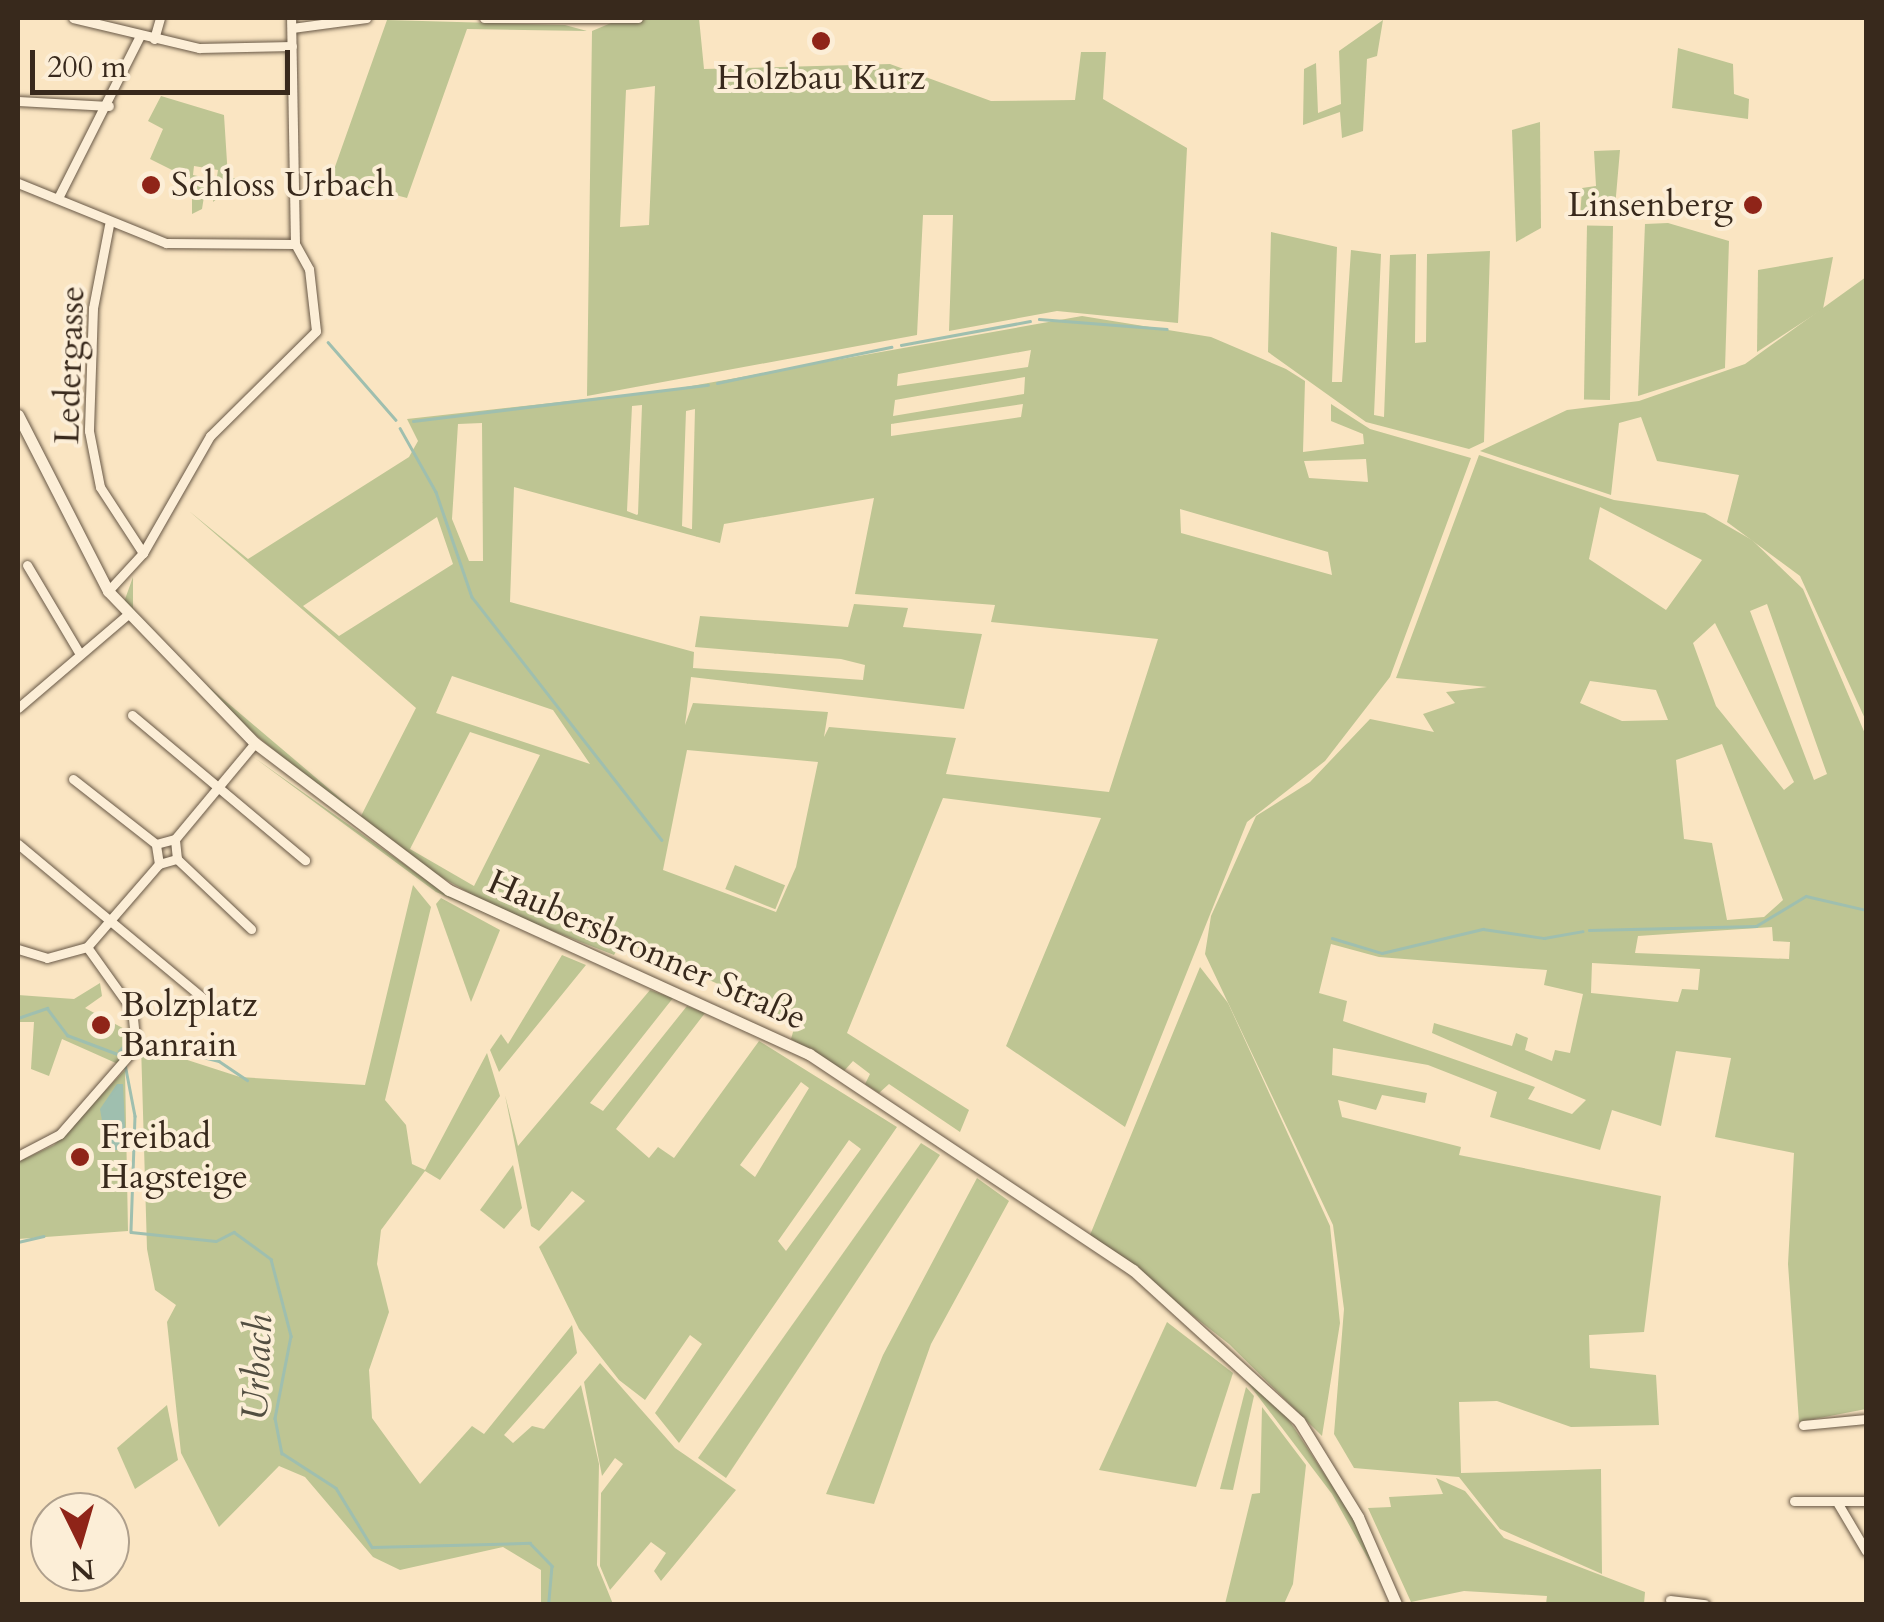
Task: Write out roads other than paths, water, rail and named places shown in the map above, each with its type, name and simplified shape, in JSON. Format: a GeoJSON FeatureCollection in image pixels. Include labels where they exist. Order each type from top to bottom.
{"type":"FeatureCollection","features":[{"type":"Feature","properties":{"kind":"street"},"geometry":{"type":"LineString","coordinates":[[73,18],[140,36],[240,52],[292,46]]}},
{"type":"Feature","properties":{"kind":"street"},"geometry":{"type":"LineString","coordinates":[[154,38],[160,18]]}},
{"type":"Feature","properties":{"kind":"street"},"geometry":{"type":"LineString","coordinates":[[108,591],[142,553],[210,436],[253,384],[312,342],[309,270],[295,244],[292,23],[366,18]]}},
{"type":"Feature","properties":{"kind":"street"},"geometry":{"type":"LineString","coordinates":[[484,18],[590,24],[638,18]]}},
{"type":"Feature","properties":{"kind":"street"},"geometry":{"type":"LineString","coordinates":[[58,198],[109,106],[140,36]]}},
{"type":"Feature","properties":{"kind":"street"},"geometry":{"type":"LineString","coordinates":[[18,101],[109,106]]}},
{"type":"Feature","properties":{"kind":"street"},"geometry":{"type":"LineString","coordinates":[[18,183],[58,198],[108,226],[166,242],[295,244]]}},
{"type":"Feature","properties":{"kind":"street","name":"Ledergasse"},"geometry":{"type":"LineString","coordinates":[[108,226],[93,308],[89,432],[100,486],[142,553]]}},
{"type":"Feature","properties":{"kind":"street","name":"Haubersbronner Straße"},"geometry":{"type":"LineString","coordinates":[[18,415],[108,591],[255,743],[448,890],[734,1012],[1083,1234],[1259,1377],[1320,1448],[1358,1517],[1396,1604]]}},
{"type":"Feature","properties":{"kind":"street"},"geometry":{"type":"LineString","coordinates":[[27,565],[78,651]]}},
{"type":"Feature","properties":{"kind":"street"},"geometry":{"type":"LineString","coordinates":[[18,708],[78,651],[128,614]]}},
{"type":"Feature","properties":{"kind":"street"},"geometry":{"type":"LineString","coordinates":[[132,715],[304,860]]}},
{"type":"Feature","properties":{"kind":"street"},"geometry":{"type":"LineString","coordinates":[[156,844],[175,839],[255,743]]}},
{"type":"Feature","properties":{"kind":"street"},"geometry":{"type":"LineString","coordinates":[[73,779],[156,844],[158,864]]}},
{"type":"Feature","properties":{"kind":"street"},"geometry":{"type":"LineString","coordinates":[[175,839],[178,860],[252,928]]}},
{"type":"Feature","properties":{"kind":"street"},"geometry":{"type":"LineString","coordinates":[[18,844],[210,1003]]}},
{"type":"Feature","properties":{"kind":"street"},"geometry":{"type":"LineString","coordinates":[[18,949],[47,958],[87,947],[158,864],[178,860]]}},
{"type":"Feature","properties":{"kind":"street"},"geometry":{"type":"LineString","coordinates":[[18,1156],[60,1134],[128,1058],[138,1036],[132,1010],[87,947]]}},
{"type":"Feature","properties":{"kind":"street"},"geometry":{"type":"LineString","coordinates":[[1803,1424],[1866,1419]]}},
{"type":"Feature","properties":{"kind":"street"},"geometry":{"type":"LineString","coordinates":[[1794,1501],[1866,1500]]}},
{"type":"Feature","properties":{"kind":"street"},"geometry":{"type":"LineString","coordinates":[[1837,1502],[1866,1552]]}},
{"type":"Feature","properties":{"kind":"street"},"geometry":{"type":"LineString","coordinates":[[1670,1600],[1705,1604]]}},
{"type":"Feature","properties":{"kind":"waterway"},"geometry":{"type":"LineString","coordinates":[[1039,319],[1167,329]]}},
{"type":"Feature","properties":{"kind":"waterway"},"geometry":{"type":"LineString","coordinates":[[901,345],[1030,321]]}},
{"type":"Feature","properties":{"kind":"waterway"},"geometry":{"type":"LineString","coordinates":[[328,342],[396,420]]}},
{"type":"Feature","properties":{"kind":"waterway"},"geometry":{"type":"LineString","coordinates":[[717,383],[891,347]]}},
{"type":"Feature","properties":{"kind":"waterway"},"geometry":{"type":"LineString","coordinates":[[413,421],[708,385]]}},
{"type":"Feature","properties":{"kind":"waterway"},"geometry":{"type":"LineString","coordinates":[[400,428],[436,492],[472,597],[662,840]]}},
{"type":"Feature","properties":{"kind":"waterway"},"geometry":{"type":"LineString","coordinates":[[1589,930],[1756,926],[1806,896],[1866,910]]}},
{"type":"Feature","properties":{"kind":"waterway"},"geometry":{"type":"LineString","coordinates":[[1332,938],[1382,953],[1483,929],[1544,938],[1582,931]]}},
{"type":"Feature","properties":{"kind":"waterway","name":"Urbach"},"geometry":{"type":"LineString","coordinates":[[18,1018],[47,1008],[67,1035],[123,1056]]}},
{"type":"Feature","properties":{"kind":"waterway"},"geometry":{"type":"LineString","coordinates":[[119,1051],[128,1042]]}},
{"type":"Feature","properties":{"kind":"waterway"},"geometry":{"type":"LineString","coordinates":[[142,1042],[219,1061],[247,1080]]}},
{"type":"Feature","properties":{"kind":"waterway","name":"Urbach"},"geometry":{"type":"LineString","coordinates":[[125,1064],[135,1116],[131,1232],[216,1241],[234,1232],[271,1259],[291,1336],[275,1418],[282,1453],[336,1488],[372,1547],[530,1543],[552,1566],[549,1604]]}},
{"type":"Feature","properties":{"kind":"waterway"},"geometry":{"type":"LineString","coordinates":[[18,1242],[43,1236]]}},
{"type":"Feature","properties":{"kind":"place","name":"Holzbau Kurz"},"geometry":{"type":"Point","coordinates":[821,41]}},
{"type":"Feature","properties":{"kind":"place","name":"Schloss Urbach"},"geometry":{"type":"Point","coordinates":[151,185]}},
{"type":"Feature","properties":{"kind":"place","name":"Linsenberg"},"geometry":{"type":"Point","coordinates":[1753,205]}},
{"type":"Feature","properties":{"kind":"place","name":"Bolzplatz Banrain"},"geometry":{"type":"Point","coordinates":[101,1025]}},
{"type":"Feature","properties":{"kind":"place","name":"Freibad Hagsteige"},"geometry":{"type":"Point","coordinates":[80,1157]}}]}
